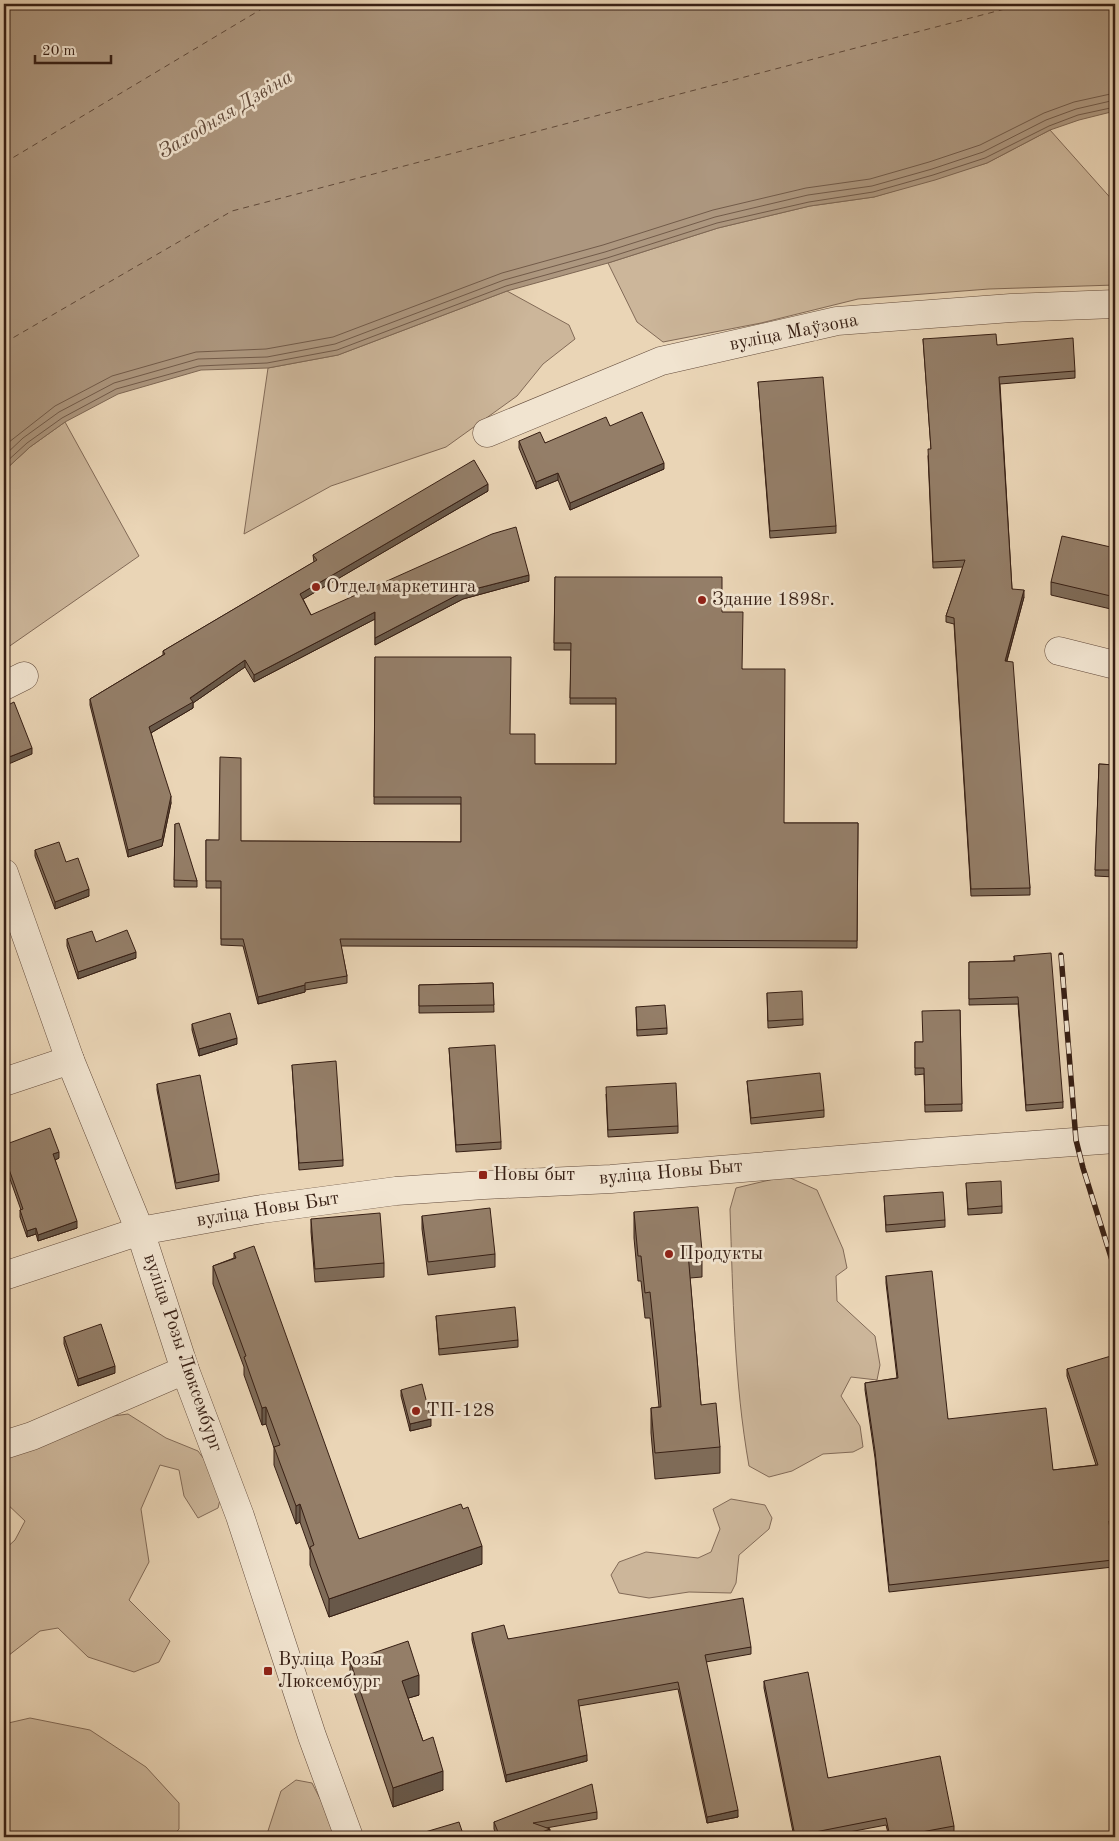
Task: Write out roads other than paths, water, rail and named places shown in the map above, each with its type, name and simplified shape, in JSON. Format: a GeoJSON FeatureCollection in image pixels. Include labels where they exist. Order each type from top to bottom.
{"type":"FeatureCollection","features":[{"type":"Feature","properties":{"kind":"street","name":"вуліца Маўзона"},"geometry":{"type":"LineString","coordinates":[[487,433],[661,361],[837,321],[1011,308],[1115,304]]}},
{"type":"Feature","properties":{"kind":"street"},"geometry":{"type":"LineString","coordinates":[[1059,651],[1115,665]]}},
{"type":"Feature","properties":{"kind":"street","name":"вуліца Розы Люксембург"},"geometry":{"type":"LineString","coordinates":[[4,873],[70,1060],[140,1231],[185,1370],[240,1516],[312,1736],[349,1837]]}},
{"type":"Feature","properties":{"kind":"street"},"geometry":{"type":"LineString","coordinates":[[4,1082],[70,1060]]}},
{"type":"Feature","properties":{"kind":"street","name":"вуліца Новы Быт"},"geometry":{"type":"LineString","coordinates":[[4,1276],[140,1231],[262,1209],[396,1192],[484,1185],[611,1179],[1115,1139]]}},
{"type":"Feature","properties":{"kind":"street"},"geometry":{"type":"LineString","coordinates":[[4,1445],[32,1436],[185,1370]]}},
{"type":"Feature","properties":{"kind":"water","name":"Заходняя Дзвіна"},"geometry":{"type":"Polygon","coordinates":[[[4,4],[1115,4],[1115,111],[1050,130],[987,163],[935,180],[874,197],[810,206],[718,228],[608,263],[507,291],[338,355],[268,368],[201,370],[118,394],[65,422],[30,447],[4,471],[4,4]]]}},
{"type":"Feature","properties":{"kind":"railway"},"geometry":{"type":"LineString","coordinates":[[1061,955],[1076,1140],[1115,1270]]}},
{"type":"Feature","properties":{"kind":"place","name":"Отдел маркетинга"},"geometry":{"type":"Point","coordinates":[316,587]}},
{"type":"Feature","properties":{"kind":"place","name":"Здание 1898г."},"geometry":{"type":"Point","coordinates":[702,600]}},
{"type":"Feature","properties":{"kind":"place","name":"Новы быт"},"geometry":{"type":"Point","coordinates":[483,1175]}},
{"type":"Feature","properties":{"kind":"place","name":"Продукты"},"geometry":{"type":"Point","coordinates":[669,1254]}},
{"type":"Feature","properties":{"kind":"place","name":"ТП-128"},"geometry":{"type":"Point","coordinates":[416,1411]}},
{"type":"Feature","properties":{"kind":"place","name":"Вуліца Розы Люксембург"},"geometry":{"type":"Point","coordinates":[268,1671]}}]}
